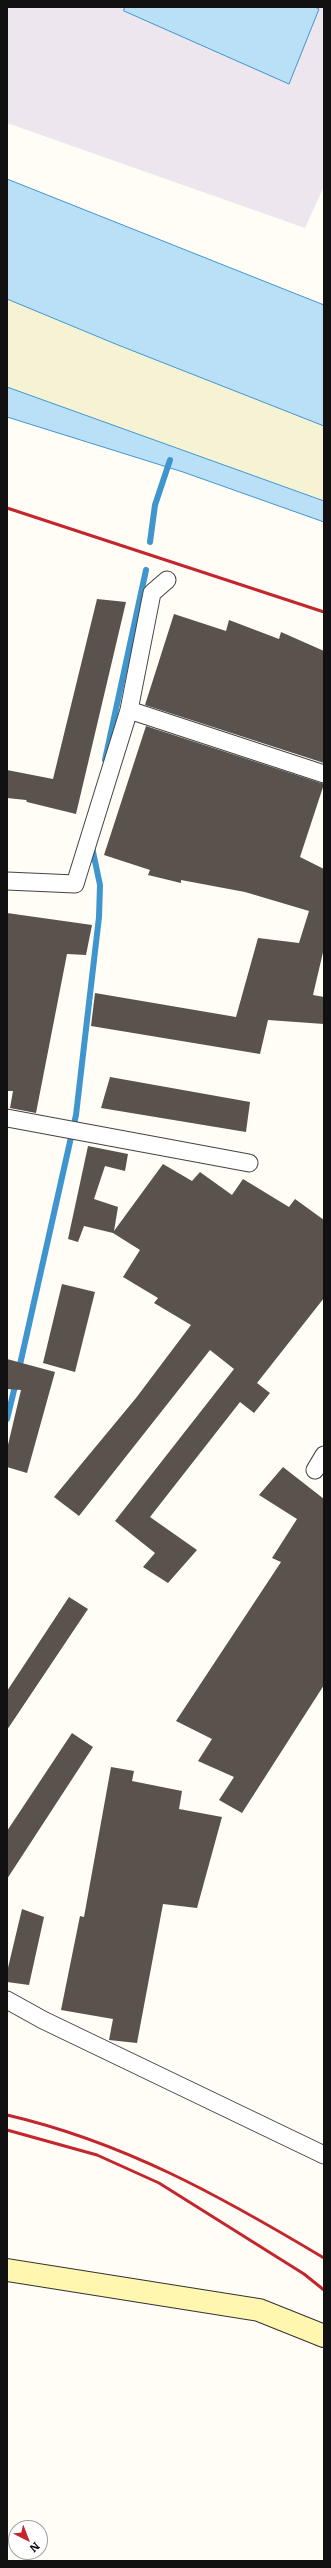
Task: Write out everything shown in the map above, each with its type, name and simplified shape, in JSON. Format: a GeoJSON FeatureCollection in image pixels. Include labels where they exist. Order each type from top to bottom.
{"type":"FeatureCollection","features":[{"type":"Feature","properties":{"kind":"main road"},"geometry":{"type":"LineString","coordinates":[[7,2270],[259,2310],[324,2336]]}},
{"type":"Feature","properties":{"kind":"street"},"geometry":{"type":"LineString","coordinates":[[7,881],[75,884],[129,710],[152,593],[167,580]]}},
{"type":"Feature","properties":{"kind":"street"},"geometry":{"type":"LineString","coordinates":[[129,710],[324,774]]}},
{"type":"Feature","properties":{"kind":"street"},"geometry":{"type":"LineString","coordinates":[[7,1118],[249,1163]]}},
{"type":"Feature","properties":{"kind":"street"},"geometry":{"type":"LineString","coordinates":[[315,1470],[324,1455]]}},
{"type":"Feature","properties":{"kind":"street"},"geometry":{"type":"LineString","coordinates":[[7,2000],[43,2020],[324,2155]]}},
{"type":"Feature","properties":{"kind":"shaded area"},"geometry":{"type":"Polygon","coordinates":[[[7,7],[324,7],[324,186],[305,228],[7,123],[7,7]]]}},
{"type":"Feature","properties":{"kind":"shaded area"},"geometry":{"type":"Polygon","coordinates":[[[7,299],[118,345],[324,426],[324,501],[7,387],[7,299]]]}},
{"type":"Feature","properties":{"kind":"water"},"geometry":{"type":"Polygon","coordinates":[[[125,7],[315,7],[319,9],[289,84],[124,11],[125,7]]]}},
{"type":"Feature","properties":{"kind":"water"},"geometry":{"type":"Polygon","coordinates":[[[7,179],[324,305],[324,426],[118,345],[7,299],[7,179]]]}},
{"type":"Feature","properties":{"kind":"water"},"geometry":{"type":"Polygon","coordinates":[[[7,387],[324,501],[324,522],[183,472],[7,417],[7,387]]]}},
{"type":"Feature","properties":{"kind":"building"},"geometry":{"type":"Polygon","coordinates":[[[97,599],[126,602],[76,814],[27,802],[26,800],[7,798],[7,770],[53,779],[97,599]]]}},
{"type":"Feature","properties":{"kind":"building"},"geometry":{"type":"Polygon","coordinates":[[[174,614],[226,631],[229,620],[279,639],[281,632],[324,651],[324,763],[145,705],[174,614]]]}},
{"type":"Feature","properties":{"kind":"building"},"geometry":{"type":"Polygon","coordinates":[[[146,726],[324,784],[300,857],[324,869],[324,948],[313,995],[324,997],[324,1024],[268,1020],[260,1054],[91,1026],[95,993],[236,1017],[258,938],[299,943],[309,911],[245,892],[181,880],[181,883],[148,875],[150,870],[104,855],[146,726]]]}},
{"type":"Feature","properties":{"kind":"building"},"geometry":{"type":"Polygon","coordinates":[[[7,913],[92,925],[86,955],[67,954],[36,1113],[10,1108],[13,1091],[7,1091],[7,913]]]}},
{"type":"Feature","properties":{"kind":"building"},"geometry":{"type":"Polygon","coordinates":[[[110,1077],[250,1102],[246,1132],[101,1108],[110,1077]]]}},
{"type":"Feature","properties":{"kind":"building"},"geometry":{"type":"Polygon","coordinates":[[[88,1146],[128,1154],[125,1171],[105,1166],[94,1199],[118,1207],[114,1231],[163,1164],[192,1181],[200,1172],[232,1195],[243,1179],[289,1207],[295,1199],[324,1220],[324,1298],[257,1383],[270,1393],[254,1413],[240,1402],[150,1517],[197,1550],[168,1583],[143,1567],[155,1553],[115,1521],[234,1369],[210,1350],[79,1516],[54,1497],[136,1398],[191,1325],[154,1303],[158,1298],[123,1277],[140,1250],[113,1233],[84,1226],[78,1242],[68,1239],[88,1146]]]}},
{"type":"Feature","properties":{"kind":"building"},"geometry":{"type":"Polygon","coordinates":[[[62,1284],[95,1292],[75,1372],[43,1363],[62,1284]]]}},
{"type":"Feature","properties":{"kind":"building"},"geometry":{"type":"Polygon","coordinates":[[[7,1359],[55,1372],[27,1473],[7,1467],[7,1449],[21,1390],[7,1389],[7,1359]]]}},
{"type":"Feature","properties":{"kind":"building"},"geometry":{"type":"Polygon","coordinates":[[[283,1467],[324,1499],[324,1685],[242,1813],[219,1800],[234,1777],[198,1761],[212,1739],[176,1721],[281,1562],[272,1558],[297,1519],[259,1495],[283,1467]]]}},
{"type":"Feature","properties":{"kind":"building"},"geometry":{"type":"Polygon","coordinates":[[[69,1597],[88,1609],[7,1730],[7,1691],[69,1597]]]}},
{"type":"Feature","properties":{"kind":"building"},"geometry":{"type":"Polygon","coordinates":[[[72,1733],[93,1747],[7,1879],[7,1831],[72,1733]]]}},
{"type":"Feature","properties":{"kind":"building"},"geometry":{"type":"Polygon","coordinates":[[[111,1767],[134,1771],[132,1781],[182,1791],[179,1809],[222,1817],[197,1908],[163,1904],[137,2043],[109,2040],[113,2019],[61,2010],[80,1916],[84,1917],[111,1767]]]}},
{"type":"Feature","properties":{"kind":"building"},"geometry":{"type":"Polygon","coordinates":[[[22,1909],[44,1917],[29,1985],[7,1982],[7,1972],[22,1909]]]}},
{"type":"Feature","properties":{"kind":"waterway"},"geometry":{"type":"LineString","coordinates":[[150,542],[155,505],[170,460]]}},
{"type":"Feature","properties":{"kind":"waterway"},"geometry":{"type":"LineString","coordinates":[[105,760],[146,570]]}},
{"type":"Feature","properties":{"kind":"waterway"},"geometry":{"type":"LineString","coordinates":[[19,1369],[76,1115],[99,917],[100,885],[92,847]]}},
{"type":"Feature","properties":{"kind":"waterway"},"geometry":{"type":"LineString","coordinates":[[7,1419],[16,1382]]}},
{"type":"Feature","properties":{"kind":"railway"},"geometry":{"type":"LineString","coordinates":[[7,508],[324,612]]}},
{"type":"Feature","properties":{"kind":"railway"},"geometry":{"type":"LineString","coordinates":[[7,2115],[50,2126],[92,2140],[132,2156],[210,2193],[324,2258]]}},
{"type":"Feature","properties":{"kind":"railway"},"geometry":{"type":"LineString","coordinates":[[7,2130],[97,2155],[159,2183],[304,2274],[324,2290]]}}]}
